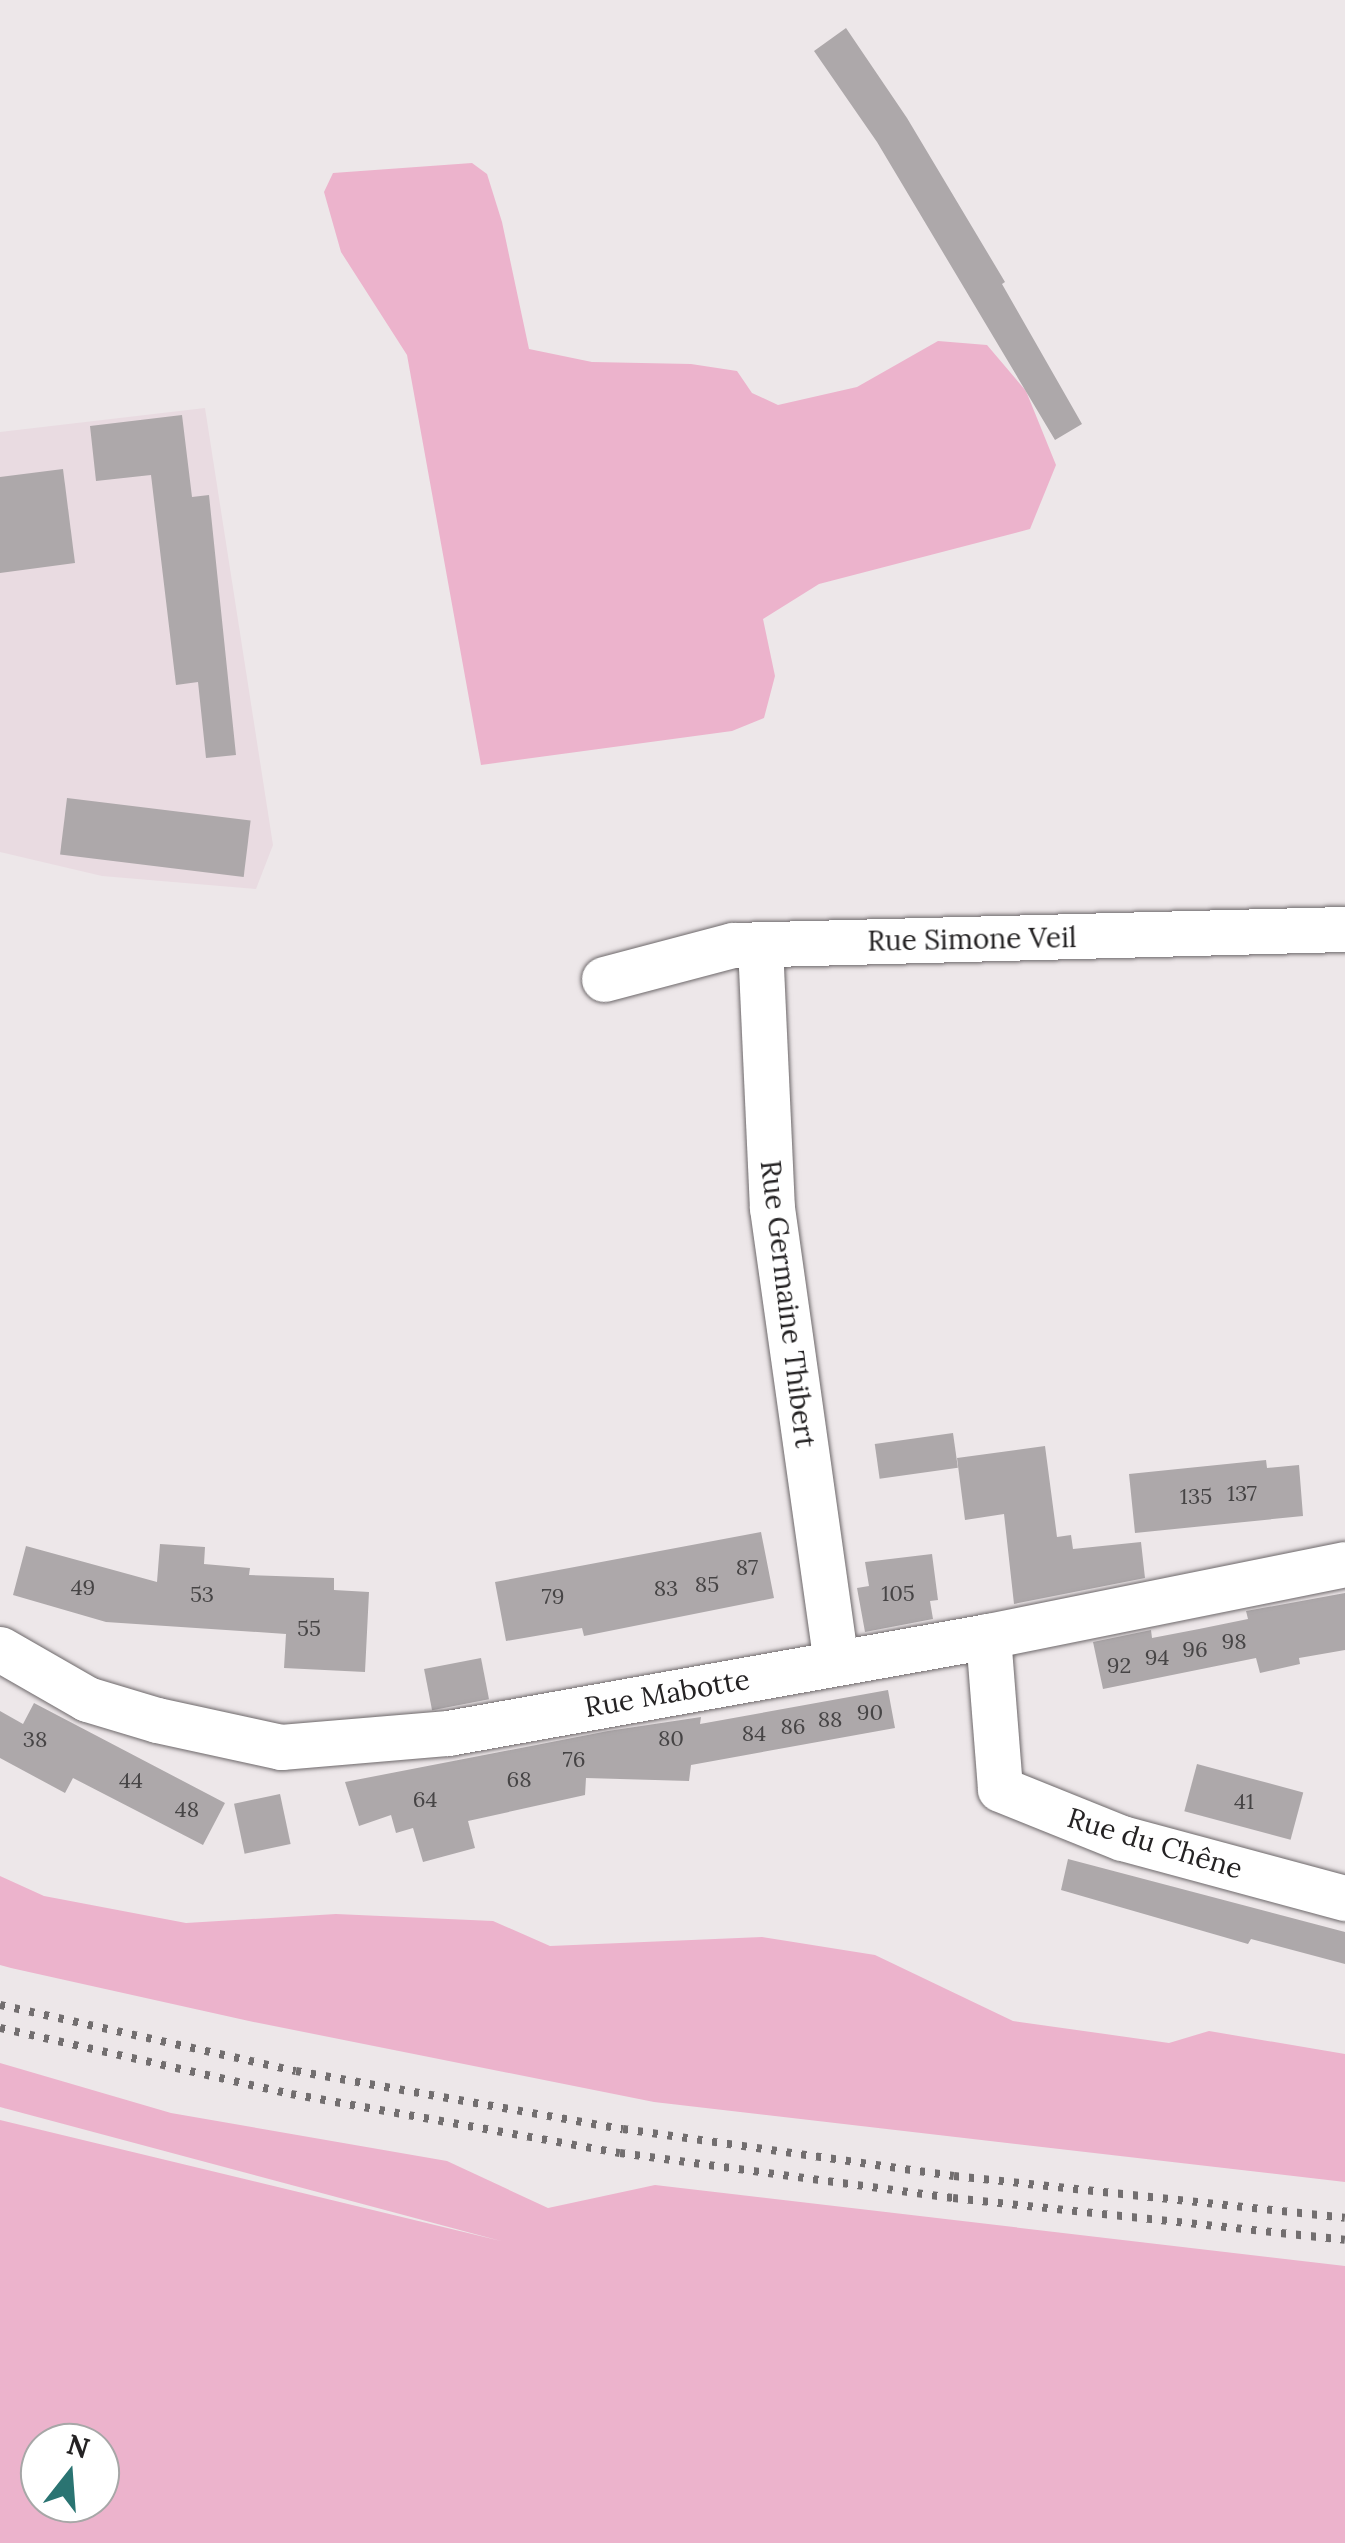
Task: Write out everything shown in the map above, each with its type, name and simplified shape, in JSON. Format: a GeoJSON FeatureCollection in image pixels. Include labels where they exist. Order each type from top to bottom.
{"type":"FeatureCollection","features":[{"type":"Feature","properties":{"kind":"street","name":"Rue Simone Veil"},"geometry":{"type":"LineString","coordinates":[[604,979],[700,951],[760,944],[1345,929]]}},
{"type":"Feature","properties":{"kind":"street","name":"Rue Germaine Thibert"},"geometry":{"type":"LineString","coordinates":[[760,944],[774,1227],[836,1662]]}},
{"type":"Feature","properties":{"kind":"street","name":"Rue Mabotte"},"geometry":{"type":"LineString","coordinates":[[0,1649],[87,1698],[158,1720],[281,1747],[448,1733],[988,1636],[1345,1564]]}},
{"type":"Feature","properties":{"kind":"street","name":"Rue du Chêne"},"geometry":{"type":"LineString","coordinates":[[988,1636],[1000,1789],[1122,1838],[1345,1898]]}},
{"type":"Feature","properties":{"kind":"shaded area"},"geometry":{"type":"Polygon","coordinates":[[[472,163],[487,174],[502,222],[529,349],[592,362],[691,364],[737,371],[752,393],[778,405],[857,387],[938,341],[987,345],[1026,391],[1056,465],[1030,529],[819,584],[763,619],[775,676],[764,718],[732,731],[481,765],[407,355],[341,252],[324,192],[333,173],[472,163]]]}},
{"type":"Feature","properties":{"kind":"shaded area"},"geometry":{"type":"Polygon","coordinates":[[[205,408],[273,845],[256,889],[102,876],[0,852],[0,432],[205,408]]]}},
{"type":"Feature","properties":{"kind":"shaded area"},"geometry":{"type":"Polygon","coordinates":[[[0,1876],[44,1896],[186,1923],[336,1914],[493,1921],[550,1946],[762,1937],[875,1955],[1013,2021],[1169,2043],[1209,2031],[1345,2054],[1345,2182],[654,2102],[249,2021],[11,1968],[0,1965],[0,1876]]]}},
{"type":"Feature","properties":{"kind":"shaded area"},"geometry":{"type":"Polygon","coordinates":[[[0,2063],[171,2113],[447,2161],[548,2208],[655,2185],[1345,2266],[1345,2543],[0,2543],[0,2120],[501,2241],[0,2107],[0,2063]]]}},
{"type":"Feature","properties":{"kind":"building"},"geometry":{"type":"Polygon","coordinates":[[[846,28],[907,118],[1005,282],[1002,284],[1082,424],[1055,440],[877,142],[814,51],[846,28]]]}},
{"type":"Feature","properties":{"kind":"building"},"geometry":{"type":"Polygon","coordinates":[[[182,415],[192,497],[209,495],[236,755],[206,758],[198,682],[176,685],[151,475],[96,481],[90,426],[182,415]]]}},
{"type":"Feature","properties":{"kind":"building"},"geometry":{"type":"Polygon","coordinates":[[[63,469],[75,563],[0,573],[0,477],[63,469]]]}},
{"type":"Feature","properties":{"kind":"building"},"geometry":{"type":"Polygon","coordinates":[[[67,798],[251,821],[244,877],[60,855],[67,798]]]}},
{"type":"Feature","properties":{"kind":"building"},"geometry":{"type":"Polygon","coordinates":[[[953,1433],[958,1468],[880,1479],[875,1444],[953,1433]]]}},
{"type":"Feature","properties":{"kind":"building"},"geometry":{"type":"Polygon","coordinates":[[[1045,1446],[1057,1537],[1071,1535],[1073,1549],[1141,1542],[1145,1578],[1014,1604],[1004,1514],[965,1520],[957,1458],[1045,1446]]]}},
{"type":"Feature","properties":{"kind":"building"},"geometry":{"type":"Polygon","coordinates":[[[1266,1460],[1267,1468],[1299,1465],[1303,1516],[1135,1533],[1129,1474],[1266,1460]]]}},
{"type":"Feature","properties":{"kind":"building"},"geometry":{"type":"Polygon","coordinates":[[[761,1532],[774,1598],[584,1636],[582,1628],[506,1641],[495,1582],[761,1532]]]}},
{"type":"Feature","properties":{"kind":"building"},"geometry":{"type":"Polygon","coordinates":[[[160,1544],[205,1547],[204,1564],[250,1568],[249,1575],[334,1578],[334,1590],[369,1592],[365,1672],[284,1668],[286,1634],[106,1622],[13,1595],[26,1546],[157,1582],[160,1544]]]}},
{"type":"Feature","properties":{"kind":"building"},"geometry":{"type":"Polygon","coordinates":[[[932,1554],[938,1600],[930,1601],[933,1619],[865,1632],[857,1588],[869,1586],[865,1562],[932,1554]]]}},
{"type":"Feature","properties":{"kind":"building"},"geometry":{"type":"Polygon","coordinates":[[[1345,1593],[1345,1650],[1299,1658],[1300,1664],[1260,1673],[1256,1658],[1103,1689],[1093,1642],[1151,1630],[1152,1638],[1199,1629],[1248,1619],[1246,1611],[1345,1593]]]}},
{"type":"Feature","properties":{"kind":"building"},"geometry":{"type":"Polygon","coordinates":[[[481,1658],[489,1699],[432,1710],[424,1669],[481,1658]]]}},
{"type":"Feature","properties":{"kind":"building"},"geometry":{"type":"Polygon","coordinates":[[[888,1690],[895,1728],[691,1765],[689,1781],[586,1778],[585,1795],[468,1821],[475,1848],[423,1862],[413,1828],[396,1833],[391,1815],[359,1826],[345,1782],[608,1731],[701,1717],[700,1724],[888,1690]]]}},
{"type":"Feature","properties":{"kind":"building"},"geometry":{"type":"Polygon","coordinates":[[[34,1703],[225,1803],[203,1845],[73,1778],[65,1793],[0,1758],[0,1711],[23,1724],[34,1703]]]}},
{"type":"Feature","properties":{"kind":"building"},"geometry":{"type":"Polygon","coordinates":[[[1197,1764],[1303,1792],[1291,1840],[1184,1811],[1197,1764]]]}},
{"type":"Feature","properties":{"kind":"building"},"geometry":{"type":"Polygon","coordinates":[[[280,1794],[291,1844],[245,1854],[234,1804],[280,1794]]]}},
{"type":"Feature","properties":{"kind":"building"},"geometry":{"type":"Polygon","coordinates":[[[1068,1859],[1345,1932],[1345,1964],[1251,1939],[1248,1944],[1061,1890],[1068,1859]]]}},
{"type":"Feature","properties":{"kind":"railway"},"geometry":{"type":"LineString","coordinates":[[0,2005],[296,2071],[623,2129],[954,2176],[1345,2218]]}},
{"type":"Feature","properties":{"kind":"railway"},"geometry":{"type":"LineString","coordinates":[[0,2028],[291,2094],[620,2153],[953,2198],[1345,2240]]}}]}
